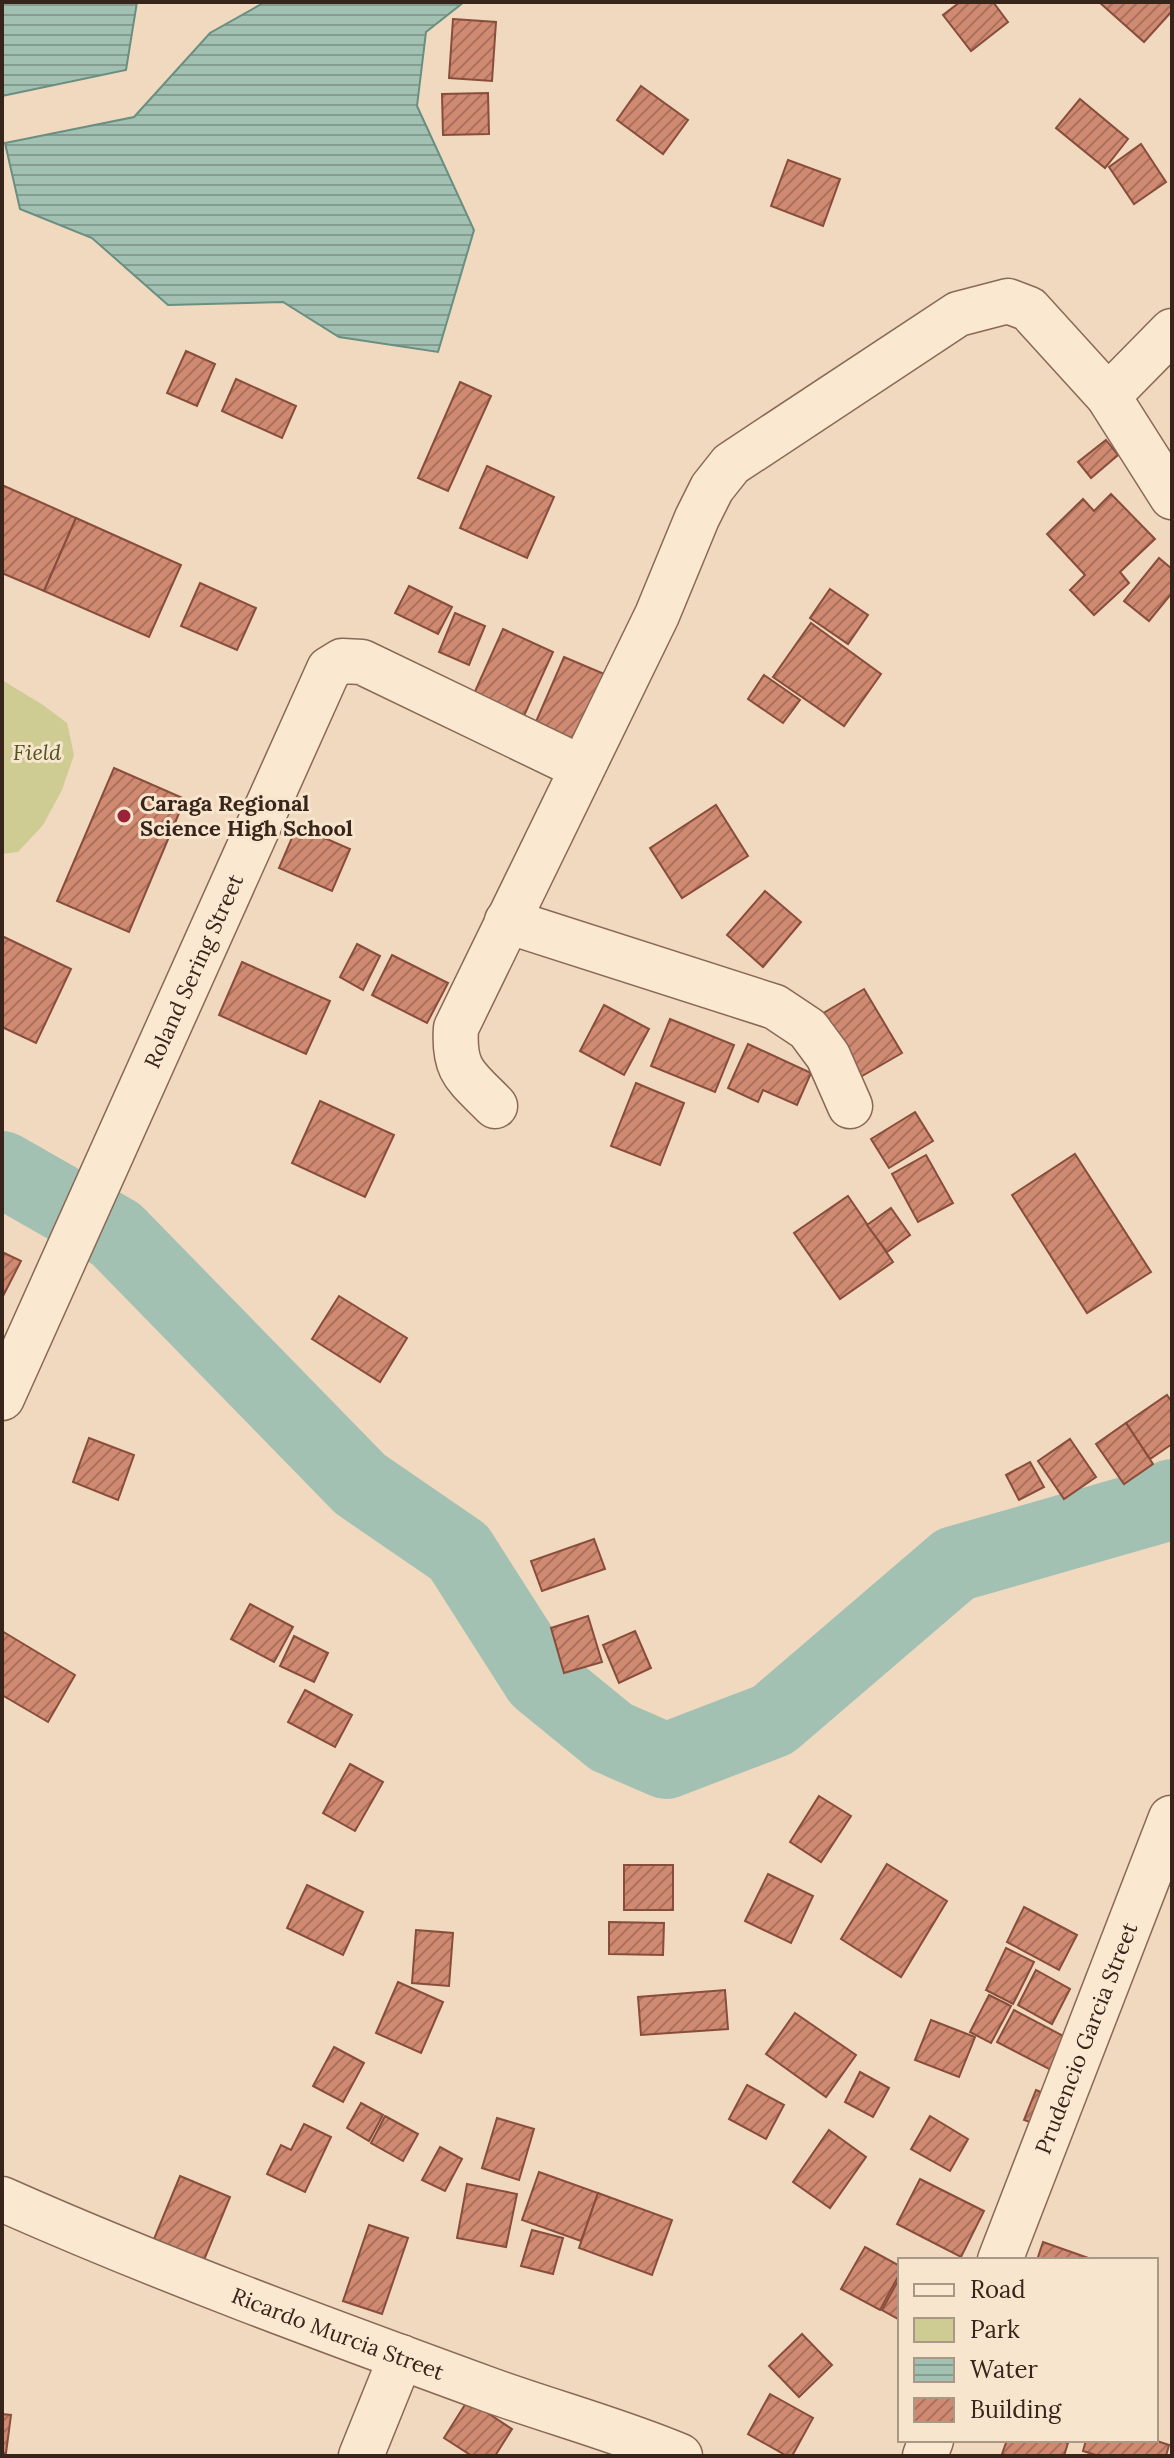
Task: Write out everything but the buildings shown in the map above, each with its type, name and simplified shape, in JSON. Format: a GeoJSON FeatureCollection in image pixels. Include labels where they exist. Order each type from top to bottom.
{"type":"FeatureCollection","features":[{"type":"Feature","properties":{"kind":"street"},"geometry":{"type":"LineString","coordinates":[[495,1106],[461,1071],[454,1052],[456,1028],[580,767],[657,615],[712,488],[731,464],[958,314],[1008,301],[1029,309],[1108,396],[1172,497]]}},
{"type":"Feature","properties":{"kind":"street"},"geometry":{"type":"LineString","coordinates":[[1108,396],[1172,331]]}},
{"type":"Feature","properties":{"kind":"street","name":"Roland Sering Street"},"geometry":{"type":"LineString","coordinates":[[2,1398],[329,669],[342,661],[362,662],[580,767]]}},
{"type":"Feature","properties":{"kind":"street"},"geometry":{"type":"LineString","coordinates":[[507,921],[775,1007],[808,1029],[828,1056],[850,1106]]}},
{"type":"Feature","properties":{"kind":"street","name":"Prudencio Garcia Street"},"geometry":{"type":"LineString","coordinates":[[1001,2258],[1171,1818]]}},
{"type":"Feature","properties":{"kind":"street","name":"Ricardo Murcia Street"},"geometry":{"type":"LineString","coordinates":[[2,2199],[122,2253],[494,2391],[625,2445],[680,2456]]}},
{"type":"Feature","properties":{"kind":"street"},"geometry":{"type":"LineString","coordinates":[[361,2456],[401,2357]]}},
{"type":"Feature","properties":{"kind":"green space","name":"Field"},"geometry":{"type":"Polygon","coordinates":[[[2,680],[67,723],[74,755],[62,790],[43,825],[18,852],[2,854],[2,680]]]}},
{"type":"Feature","properties":{"kind":"water"},"geometry":{"type":"Polygon","coordinates":[[[2,2],[137,2],[126,70],[2,96],[2,2]]]}},
{"type":"Feature","properties":{"kind":"water"},"geometry":{"type":"Polygon","coordinates":[[[265,2],[464,2],[426,32],[417,106],[474,230],[438,352],[339,337],[283,302],[168,305],[92,238],[20,209],[5,143],[134,117],[210,33],[265,2]]]}},
{"type":"Feature","properties":{"kind":"waterway"},"geometry":{"type":"LineString","coordinates":[[2,1169],[116,1234],[360,1484],[459,1552],[540,1679],[611,1737],[666,1761],[773,1720],[955,1564],[1157,1506],[1172,1497]]}},
{"type":"Feature","properties":{"kind":"place","name":"Caraga Regional Science High School"},"geometry":{"type":"Point","coordinates":[124,816]}}]}
